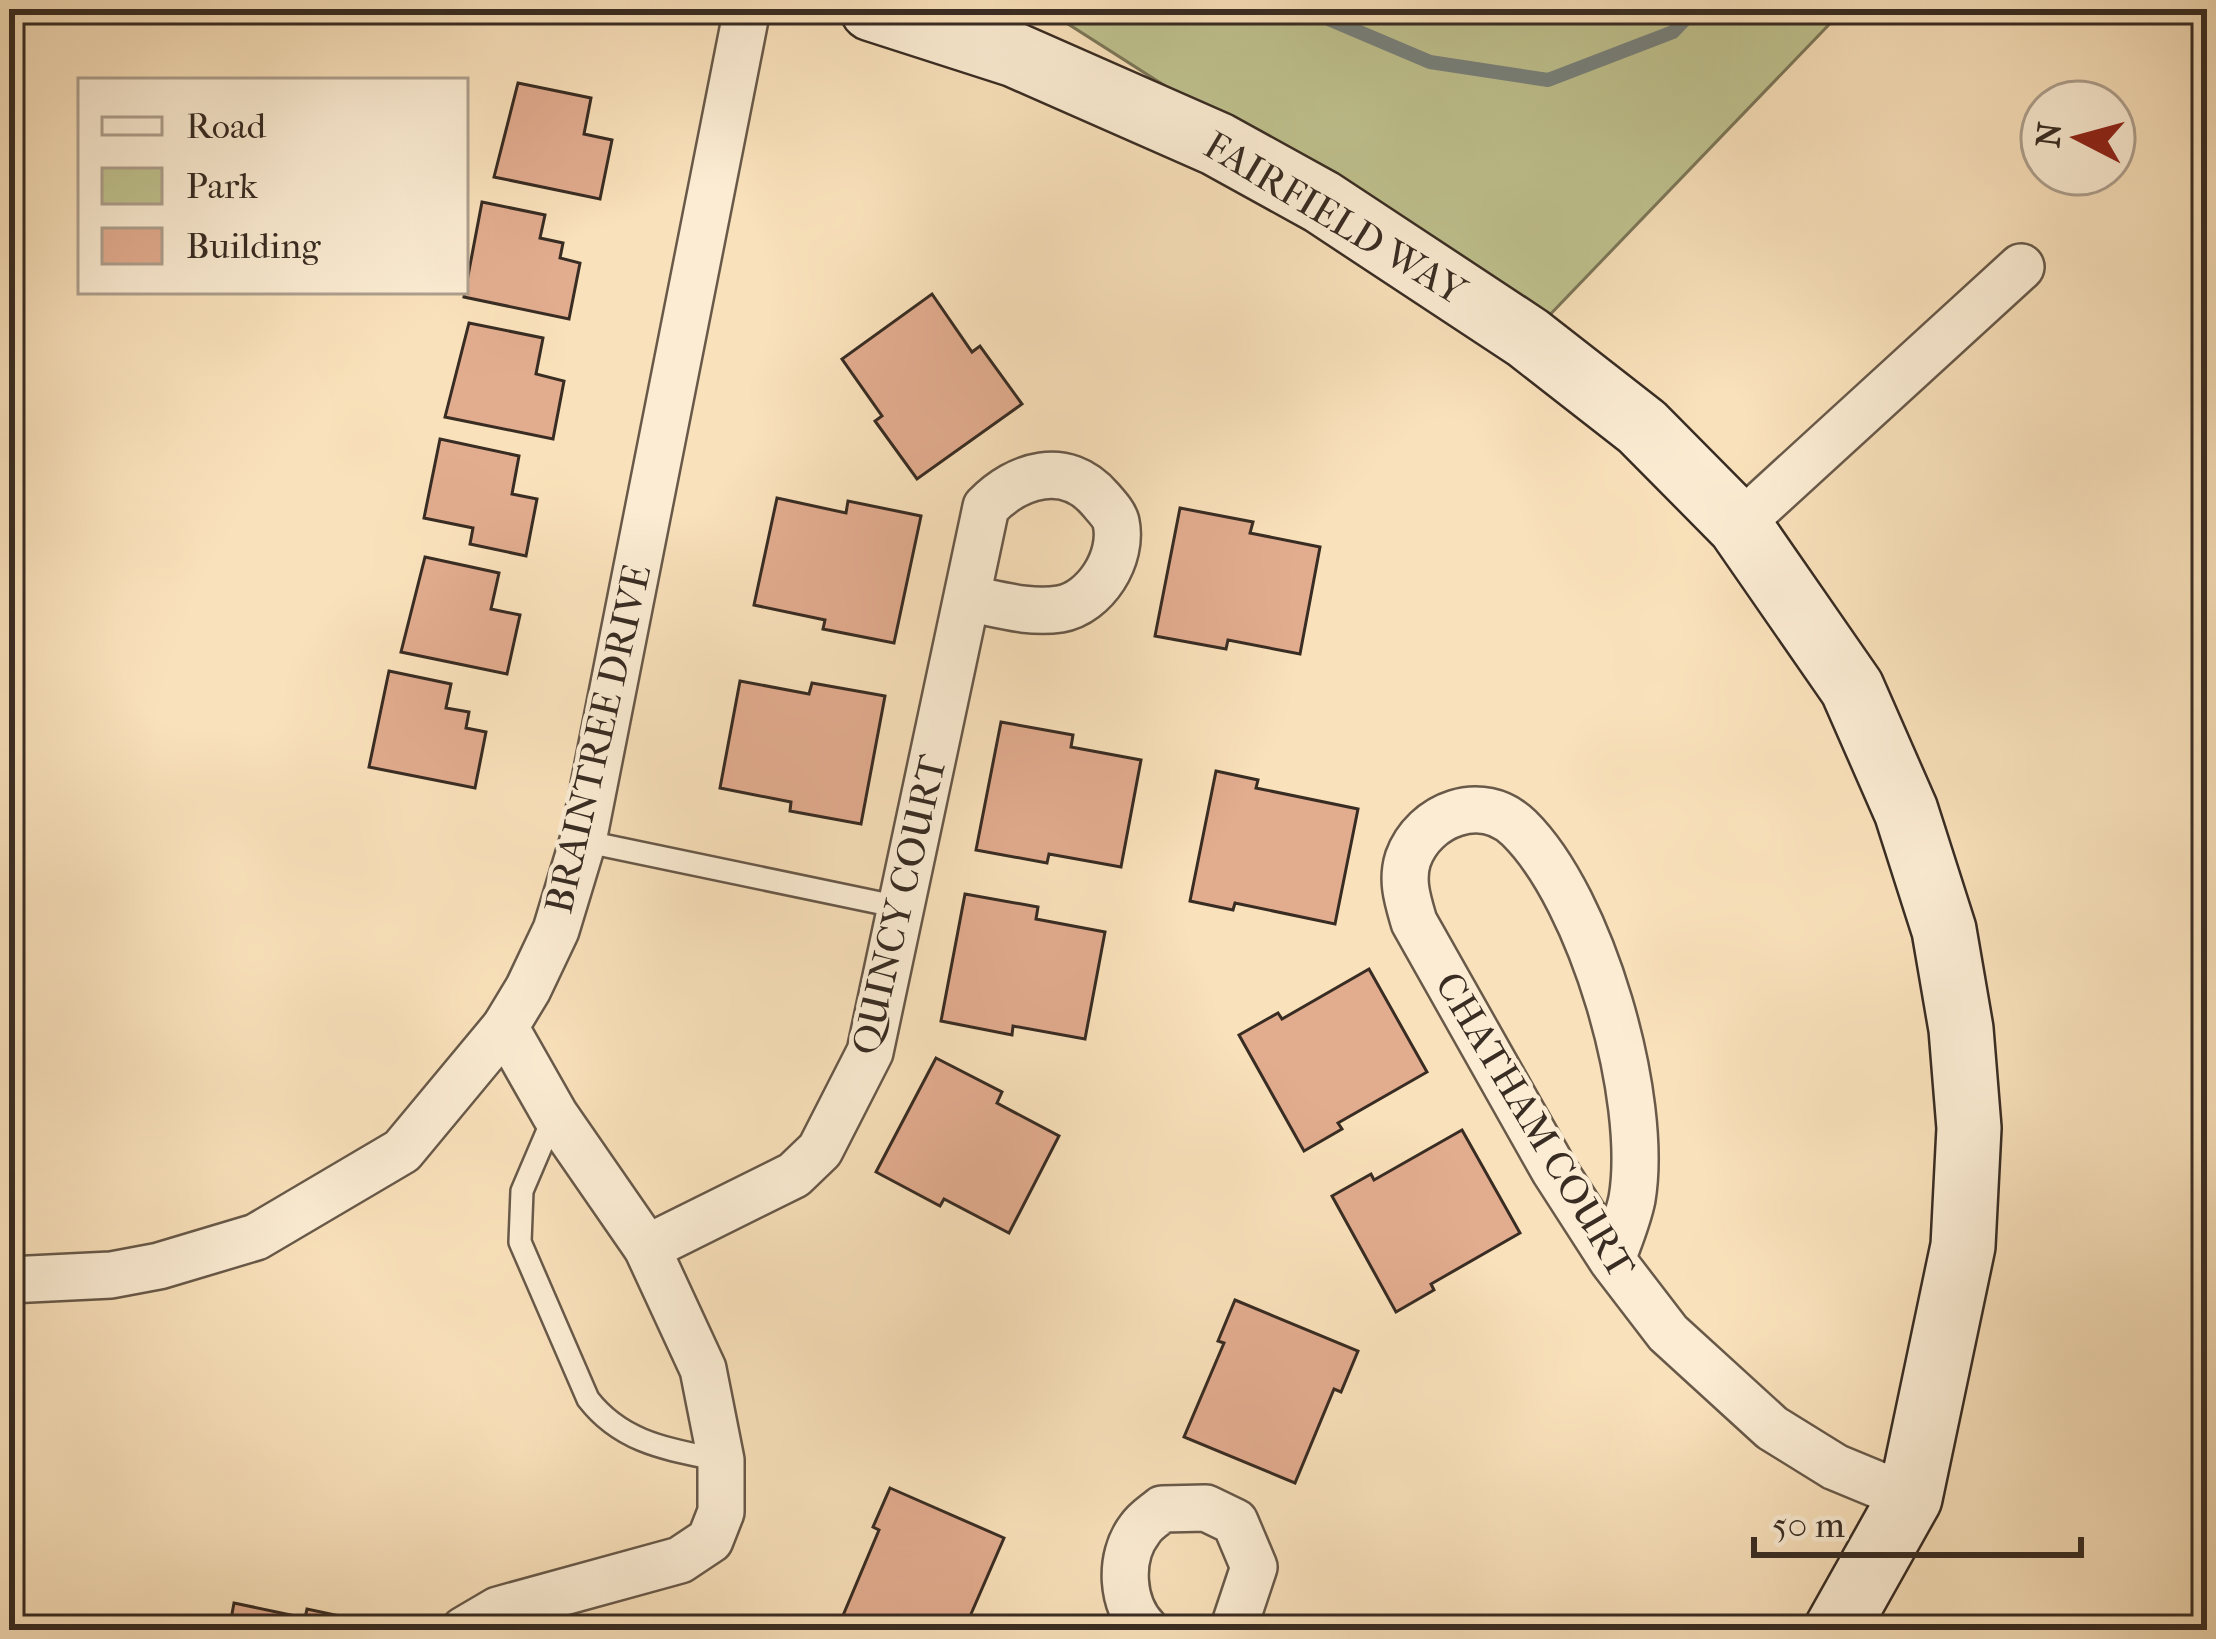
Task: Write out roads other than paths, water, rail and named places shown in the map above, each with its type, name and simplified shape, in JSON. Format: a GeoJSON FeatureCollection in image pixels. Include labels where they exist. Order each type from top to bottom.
{"type":"FeatureCollection","features":[{"type":"Feature","properties":{"kind":"street","name":"BRAINTREE DRIVE"},"geometry":{"type":"LineString","coordinates":[[9,1280],[127,1272],[256,1237],[402,1151],[506,1027],[556,930],[583,842],[747,9]]}},
{"type":"Feature","properties":{"kind":"street","name":"FAIRFIELD WAY"},"geometry":{"type":"LineString","coordinates":[[872,9],[1015,55],[1217,144],[1322,202],[1472,300],[1642,427],[1738,525],[1852,688],[1906,812],[1952,967],[1969,1128],[1963,1246],[1910,1498],[1836,1630]]}},
{"type":"Feature","properties":{"kind":"street"},"geometry":{"type":"LineString","coordinates":[[1738,525],[2021,267]]}},
{"type":"Feature","properties":{"kind":"street","name":"QUINCY COURT"},"geometry":{"type":"LineString","coordinates":[[646,1248],[794,1175],[820,1150],[870,1052],[967,598]]}},
{"type":"Feature","properties":{"kind":"street","name":"CHATHAM COURT"},"geometry":{"type":"LineString","coordinates":[[1612,1260],[1632,1198],[1634,1140],[1624,1063],[1605,984],[1576,914],[1518,826],[1493,812],[1467,807],[1420,836],[1407,862],[1404,889],[1414,922],[1554,1170],[1612,1260],[1668,1333],[1772,1428],[1835,1467],[1910,1498]]}},
{"type":"Feature","properties":{"kind":"street"},"geometry":{"type":"LineString","coordinates":[[481,1620],[680,1560],[710,1540],[721,1512],[721,1460],[703,1369],[646,1248],[554,1115],[506,1027]]}},
{"type":"Feature","properties":{"kind":"street"},"geometry":{"type":"LineString","coordinates":[[1146,1630],[1127,1593],[1125,1561],[1140,1528],[1162,1509],[1206,1508],[1235,1522],[1254,1568],[1233,1630]]}},
{"type":"Feature","properties":{"kind":"lane"},"geometry":{"type":"LineString","coordinates":[[583,842],[904,908]]}},
{"type":"Feature","properties":{"kind":"lane"},"geometry":{"type":"LineString","coordinates":[[554,1115],[522,1191],[520,1242],[588,1399],[602,1418],[644,1443],[721,1460]]}},
{"type":"Feature","properties":{"kind":"waterway"},"geometry":{"type":"LineString","coordinates":[[1305,9],[1430,62],[1548,80],[1673,32],[1695,9]]}}]}
